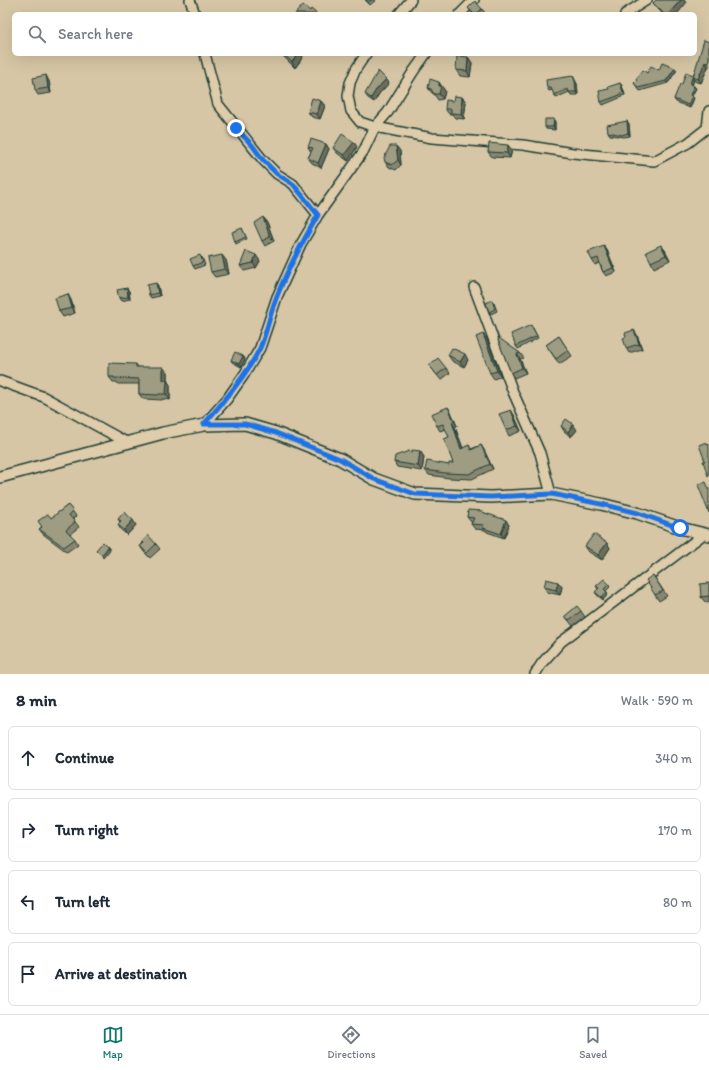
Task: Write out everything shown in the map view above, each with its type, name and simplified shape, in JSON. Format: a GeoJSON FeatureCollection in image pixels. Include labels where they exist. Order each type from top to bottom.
{"type":"FeatureCollection","features":[{"type":"Feature","properties":{"kind":"street"},"geometry":{"type":"LineString","coordinates":[[190,0],[193,12]]}},
{"type":"Feature","properties":{"kind":"street"},"geometry":{"type":"LineString","coordinates":[[401,12],[411,0]]}},
{"type":"Feature","properties":{"kind":"street"},"geometry":{"type":"LineString","coordinates":[[462,12],[474,0]]}},
{"type":"Feature","properties":{"kind":"street"},"geometry":{"type":"LineString","coordinates":[[628,12],[646,0]]}},
{"type":"Feature","properties":{"kind":"street"},"geometry":{"type":"LineString","coordinates":[[206,56],[218,104],[263,160],[277,174],[293,184],[318,215]]}},
{"type":"Feature","properties":{"kind":"street"},"geometry":{"type":"LineString","coordinates":[[365,56],[356,69],[350,83],[348,96],[351,111],[360,122],[375,127],[432,138],[524,145],[573,153],[654,161],[688,143],[707,128],[709,111]]}},
{"type":"Feature","properties":{"kind":"street"},"geometry":{"type":"LineString","coordinates":[[204,424],[227,399],[260,348],[276,297],[301,244],[318,215],[363,152],[375,127],[388,112],[425,56]]}},
{"type":"Feature","properties":{"kind":"street"},"geometry":{"type":"LineString","coordinates":[[474,287],[513,392],[540,453],[552,494]]}},
{"type":"Feature","properties":{"kind":"street"},"geometry":{"type":"LineString","coordinates":[[0,381],[44,397],[128,443]]}},
{"type":"Feature","properties":{"kind":"street"},"geometry":{"type":"LineString","coordinates":[[0,477],[163,433],[204,424],[245,424],[276,433],[340,459],[374,479],[415,494],[491,497],[552,494],[638,513],[680,528],[706,535]]}},
{"type":"Feature","properties":{"kind":"street"},"geometry":{"type":"LineString","coordinates":[[535,674],[542,663],[561,642],[706,535]]}},
{"type":"Feature","properties":{"kind":"building"},"geometry":{"type":"Polygon","coordinates":[[[656,0],[681,0],[670,12],[662,12],[653,3],[656,0]]]}},
{"type":"Feature","properties":{"kind":"building"},"geometry":{"type":"Polygon","coordinates":[[[475,1],[482,9],[478,12],[472,12],[468,8],[475,1]]]}},
{"type":"Feature","properties":{"kind":"building"},"geometry":{"type":"Polygon","coordinates":[[[303,5],[310,11],[311,9],[315,12],[297,12],[303,5]]]}},
{"type":"Feature","properties":{"kind":"building"},"geometry":{"type":"Polygon","coordinates":[[[704,40],[709,42],[709,59],[708,63],[705,62],[698,79],[693,77],[704,40]]]}},
{"type":"Feature","properties":{"kind":"building"},"geometry":{"type":"Polygon","coordinates":[[[285,56],[296,56],[292,62],[285,56]]]}},
{"type":"Feature","properties":{"kind":"building"},"geometry":{"type":"Polygon","coordinates":[[[457,56],[468,57],[467,71],[456,70],[457,56]]]}},
{"type":"Feature","properties":{"kind":"building"},"geometry":{"type":"Polygon","coordinates":[[[662,63],[675,68],[666,81],[638,88],[634,83],[643,70],[647,73],[651,66],[659,70],[662,63]]]}},
{"type":"Feature","properties":{"kind":"building"},"geometry":{"type":"Polygon","coordinates":[[[378,71],[386,79],[371,98],[365,94],[378,71]]]}},
{"type":"Feature","properties":{"kind":"building"},"geometry":{"type":"Polygon","coordinates":[[[686,72],[693,75],[690,84],[694,86],[688,105],[674,99],[680,84],[682,84],[686,72]]]}},
{"type":"Feature","properties":{"kind":"building"},"geometry":{"type":"Polygon","coordinates":[[[46,75],[48,88],[35,90],[33,78],[46,75]]]}},
{"type":"Feature","properties":{"kind":"building"},"geometry":{"type":"Polygon","coordinates":[[[573,76],[576,92],[569,92],[568,89],[554,95],[551,88],[547,88],[546,80],[573,76]]]}},
{"type":"Feature","properties":{"kind":"building"},"geometry":{"type":"Polygon","coordinates":[[[430,79],[439,82],[439,86],[441,86],[439,94],[434,94],[431,89],[428,88],[430,79]]]}},
{"type":"Feature","properties":{"kind":"building"},"geometry":{"type":"Polygon","coordinates":[[[620,83],[623,92],[620,93],[620,95],[601,102],[599,91],[609,89],[608,87],[620,83]]]}},
{"type":"Feature","properties":{"kind":"building"},"geometry":{"type":"Polygon","coordinates":[[[454,96],[462,97],[461,114],[451,113],[451,109],[445,109],[446,100],[453,101],[454,96]]]}},
{"type":"Feature","properties":{"kind":"building"},"geometry":{"type":"Polygon","coordinates":[[[312,98],[321,101],[317,114],[308,112],[312,98]]]}},
{"type":"Feature","properties":{"kind":"building"},"geometry":{"type":"Polygon","coordinates":[[[545,119],[554,119],[553,127],[545,127],[545,119]]]}},
{"type":"Feature","properties":{"kind":"building"},"geometry":{"type":"Polygon","coordinates":[[[627,121],[628,133],[622,135],[608,132],[607,125],[627,121]]]}},
{"type":"Feature","properties":{"kind":"building"},"geometry":{"type":"Polygon","coordinates":[[[342,134],[354,142],[344,155],[333,148],[342,134]]]}},
{"type":"Feature","properties":{"kind":"building"},"geometry":{"type":"Polygon","coordinates":[[[311,139],[326,144],[318,163],[308,158],[313,148],[308,147],[311,139]]]}},
{"type":"Feature","properties":{"kind":"building"},"geometry":{"type":"Polygon","coordinates":[[[489,143],[508,145],[507,153],[488,152],[489,143]]]}},
{"type":"Feature","properties":{"kind":"building"},"geometry":{"type":"Polygon","coordinates":[[[390,146],[396,146],[398,160],[392,165],[385,162],[384,158],[390,146]]]}},
{"type":"Feature","properties":{"kind":"building"},"geometry":{"type":"Polygon","coordinates":[[[263,217],[270,237],[262,241],[254,223],[263,217]]]}},
{"type":"Feature","properties":{"kind":"building"},"geometry":{"type":"Polygon","coordinates":[[[242,228],[246,237],[235,242],[232,232],[242,228]]]}},
{"type":"Feature","properties":{"kind":"building"},"geometry":{"type":"Polygon","coordinates":[[[661,245],[666,255],[651,262],[646,252],[661,245]]]}},
{"type":"Feature","properties":{"kind":"building"},"geometry":{"type":"Polygon","coordinates":[[[604,246],[613,268],[603,272],[598,258],[592,260],[588,252],[604,246]]]}},
{"type":"Feature","properties":{"kind":"building"},"geometry":{"type":"Polygon","coordinates":[[[246,251],[256,255],[253,263],[240,266],[246,251]]]}},
{"type":"Feature","properties":{"kind":"building"},"geometry":{"type":"Polygon","coordinates":[[[200,255],[203,262],[193,266],[190,259],[200,255]]]}},
{"type":"Feature","properties":{"kind":"building"},"geometry":{"type":"Polygon","coordinates":[[[222,255],[225,269],[211,272],[208,258],[222,255]]]}},
{"type":"Feature","properties":{"kind":"building"},"geometry":{"type":"Polygon","coordinates":[[[156,283],[158,293],[149,295],[147,285],[156,283]]]}},
{"type":"Feature","properties":{"kind":"building"},"geometry":{"type":"Polygon","coordinates":[[[127,288],[128,297],[119,298],[117,290],[127,288]]]}},
{"type":"Feature","properties":{"kind":"building"},"geometry":{"type":"Polygon","coordinates":[[[68,294],[72,308],[59,311],[55,298],[68,294]]]}},
{"type":"Feature","properties":{"kind":"building"},"geometry":{"type":"Polygon","coordinates":[[[492,300],[495,309],[489,312],[486,303],[492,300]]]}},
{"type":"Feature","properties":{"kind":"building"},"geometry":{"type":"Polygon","coordinates":[[[531,325],[537,336],[516,346],[511,334],[531,325]]]}},
{"type":"Feature","properties":{"kind":"building"},"geometry":{"type":"Polygon","coordinates":[[[634,330],[639,344],[626,348],[623,338],[626,337],[625,333],[634,330]]]}},
{"type":"Feature","properties":{"kind":"building"},"geometry":{"type":"Polygon","coordinates":[[[483,334],[497,371],[490,373],[476,337],[483,334]]]}},
{"type":"Feature","properties":{"kind":"building"},"geometry":{"type":"Polygon","coordinates":[[[559,336],[568,350],[556,359],[546,345],[559,336]]]}},
{"type":"Feature","properties":{"kind":"building"},"geometry":{"type":"Polygon","coordinates":[[[499,338],[520,353],[517,354],[522,368],[511,373],[498,340],[499,338]]]}},
{"type":"Feature","properties":{"kind":"building"},"geometry":{"type":"Polygon","coordinates":[[[452,348],[465,354],[460,362],[448,355],[452,348]]]}},
{"type":"Feature","properties":{"kind":"building"},"geometry":{"type":"Polygon","coordinates":[[[235,352],[243,356],[239,364],[231,360],[235,352]]]}},
{"type":"Feature","properties":{"kind":"building"},"geometry":{"type":"Polygon","coordinates":[[[438,358],[446,368],[437,375],[429,365],[438,358]]]}},
{"type":"Feature","properties":{"kind":"building"},"geometry":{"type":"Polygon","coordinates":[[[109,363],[136,364],[136,367],[163,367],[163,380],[167,380],[166,394],[139,394],[139,379],[109,377],[109,363]]]}},
{"type":"Feature","properties":{"kind":"building"},"geometry":{"type":"Polygon","coordinates":[[[448,407],[454,421],[452,422],[461,449],[469,445],[471,450],[481,445],[490,464],[469,474],[425,470],[427,461],[449,465],[449,463],[453,463],[444,439],[449,437],[443,424],[437,426],[431,414],[448,407]]]}},
{"type":"Feature","properties":{"kind":"building"},"geometry":{"type":"Polygon","coordinates":[[[511,410],[517,426],[506,430],[499,414],[511,410]]]}},
{"type":"Feature","properties":{"kind":"building"},"geometry":{"type":"Polygon","coordinates":[[[566,419],[573,424],[568,432],[561,426],[566,419]]]}},
{"type":"Feature","properties":{"kind":"building"},"geometry":{"type":"Polygon","coordinates":[[[706,442],[707,445],[709,444],[708,476],[703,461],[705,461],[699,445],[706,442]]]}},
{"type":"Feature","properties":{"kind":"building"},"geometry":{"type":"Polygon","coordinates":[[[412,450],[420,451],[418,466],[394,462],[395,456],[409,451],[412,452],[412,450]]]}},
{"type":"Feature","properties":{"kind":"building"},"geometry":{"type":"Polygon","coordinates":[[[706,482],[709,489],[709,513],[698,485],[706,482]]]}},
{"type":"Feature","properties":{"kind":"building"},"geometry":{"type":"Polygon","coordinates":[[[68,505],[73,511],[69,515],[75,522],[66,530],[75,539],[64,547],[39,529],[42,527],[38,521],[48,514],[51,518],[68,505]]]}},
{"type":"Feature","properties":{"kind":"building"},"geometry":{"type":"Polygon","coordinates":[[[468,510],[483,511],[482,512],[506,520],[501,534],[483,528],[484,525],[471,524],[474,518],[467,517],[468,510]]]}},
{"type":"Feature","properties":{"kind":"building"},"geometry":{"type":"Polygon","coordinates":[[[124,512],[133,520],[124,530],[118,525],[121,521],[118,519],[124,512]]]}},
{"type":"Feature","properties":{"kind":"building"},"geometry":{"type":"Polygon","coordinates":[[[594,534],[607,543],[598,555],[585,546],[594,534]]]}},
{"type":"Feature","properties":{"kind":"building"},"geometry":{"type":"Polygon","coordinates":[[[148,535],[156,544],[147,553],[140,546],[144,543],[142,541],[148,535]]]}},
{"type":"Feature","properties":{"kind":"building"},"geometry":{"type":"Polygon","coordinates":[[[103,542],[108,547],[102,555],[96,550],[103,542]]]}},
{"type":"Feature","properties":{"kind":"building"},"geometry":{"type":"Polygon","coordinates":[[[653,575],[663,591],[655,595],[646,580],[653,575]]]}},
{"type":"Feature","properties":{"kind":"building"},"geometry":{"type":"Polygon","coordinates":[[[546,579],[558,582],[556,590],[544,587],[546,579]]]}},
{"type":"Feature","properties":{"kind":"building"},"geometry":{"type":"Polygon","coordinates":[[[604,579],[609,584],[604,589],[607,592],[601,597],[595,592],[599,588],[596,586],[604,579]]]}},
{"type":"Feature","properties":{"kind":"building"},"geometry":{"type":"Polygon","coordinates":[[[709,583],[709,596],[701,597],[700,584],[709,583]]]}},
{"type":"Feature","properties":{"kind":"building"},"geometry":{"type":"Polygon","coordinates":[[[577,606],[581,611],[569,620],[565,616],[577,606]]]}},
{"type":"Feature","properties":{"kind":"route"},"geometry":{"type":"LineString","coordinates":[[236,128],[277,174],[293,184],[318,215],[301,244],[276,297],[272,315],[260,348],[227,399],[204,424],[245,424],[276,433],[340,459],[374,479],[415,494],[491,497],[552,494],[638,513],[680,528]]}}]}
